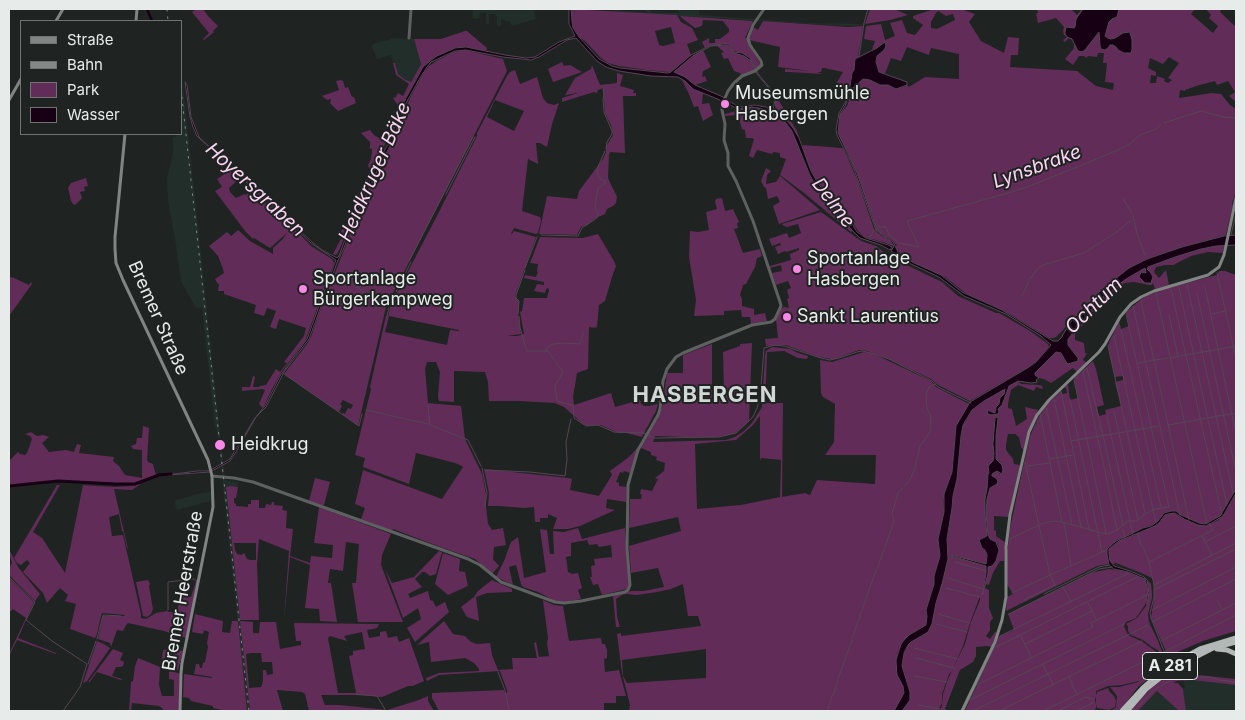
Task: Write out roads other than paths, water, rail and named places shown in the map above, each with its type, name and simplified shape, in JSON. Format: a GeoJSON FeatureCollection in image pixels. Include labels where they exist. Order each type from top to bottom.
{"type":"FeatureCollection","features":[{"type":"Feature","properties":{"kind":"highway","name":"A 281"},"geometry":{"type":"LineString","coordinates":[[1122,711],[1143,688],[1168,667],[1200,649],[1236,638]]}},
{"type":"Feature","properties":{"kind":"highway","name":"A 281"},"geometry":{"type":"LineString","coordinates":[[1127,711],[1141,694],[1162,676],[1213,648],[1236,642]]}},
{"type":"Feature","properties":{"kind":"highway"},"geometry":{"type":"LineString","coordinates":[[1210,651],[1222,649],[1236,654]]}},
{"type":"Feature","properties":{"kind":"main road"},"geometry":{"type":"LineString","coordinates":[[57,20],[63,9]]}},
{"type":"Feature","properties":{"kind":"main road"},"geometry":{"type":"LineString","coordinates":[[9,100],[20,81]]}},
{"type":"Feature","properties":{"kind":"main road","name":"Bremer Straße"},"geometry":{"type":"LineString","coordinates":[[124,135],[114,249],[116,263],[203,448],[212,476]]}},
{"type":"Feature","properties":{"kind":"main road"},"geometry":{"type":"LineString","coordinates":[[962,711],[994,642],[1002,620],[1006,597],[1006,547],[1010,515],[1029,432],[1037,415],[1049,400],[1099,352],[1120,317],[1131,304],[1154,290],[1203,277],[1214,272],[1221,264],[1236,198]]}},
{"type":"Feature","properties":{"kind":"main road","name":"Bremer Heerstraße"},"geometry":{"type":"LineString","coordinates":[[180,711],[181,670],[213,507],[212,476]]}},
{"type":"Feature","properties":{"kind":"street"},"geometry":{"type":"LineString","coordinates":[[409,38],[411,9]]}},
{"type":"Feature","properties":{"kind":"street"},"geometry":{"type":"LineString","coordinates":[[212,476],[253,482],[394,532],[474,562],[501,582],[555,602],[564,603],[628,590],[630,585],[627,536],[628,485],[638,450],[658,415],[665,374],[670,364],[683,353],[752,325],[771,322],[775,319],[781,306],[753,221],[728,166],[722,110],[728,91],[734,83],[742,76],[761,67],[762,63],[750,45],[748,38],[750,29],[764,9]]}},
{"type":"Feature","properties":{"kind":"water"},"geometry":{"type":"Polygon","coordinates":[[[569,9],[571,9],[573,28],[579,37],[599,59],[620,68],[668,73],[691,55],[709,46],[728,44],[733,51],[727,45],[711,46],[694,55],[674,72],[685,77],[695,85],[723,97],[725,102],[693,89],[678,77],[651,76],[606,67],[597,61],[576,38],[567,40],[531,60],[466,50],[455,51],[431,62],[405,105],[390,146],[374,176],[338,260],[309,339],[284,372],[266,407],[256,417],[230,461],[210,472],[167,475],[209,471],[230,459],[255,418],[265,406],[280,376],[307,339],[336,260],[311,243],[197,136],[190,117],[185,82],[191,117],[199,137],[313,243],[337,258],[373,173],[389,142],[406,98],[423,67],[437,56],[455,48],[466,47],[505,55],[526,58],[535,57],[559,42],[575,36],[569,24],[569,9]]]}},
{"type":"Feature","properties":{"kind":"water"},"geometry":{"type":"Polygon","coordinates":[[[1083,9],[1119,9],[1117,17],[1109,22],[1105,36],[1111,39],[1130,32],[1132,40],[1131,53],[1124,53],[1113,45],[1110,45],[1105,50],[1101,49],[1099,32],[1085,50],[1082,52],[1078,51],[1072,39],[1067,37],[1065,32],[1066,27],[1075,27],[1076,19],[1083,9]]]}},
{"type":"Feature","properties":{"kind":"water"},"geometry":{"type":"Polygon","coordinates":[[[885,42],[884,50],[877,56],[876,62],[879,72],[907,82],[907,85],[896,89],[888,85],[880,85],[863,79],[849,93],[855,59],[885,42]]]}},
{"type":"Feature","properties":{"kind":"water"},"geometry":{"type":"Polygon","coordinates":[[[733,52],[742,53],[750,58],[759,75],[775,94],[776,111],[782,115],[799,138],[811,171],[819,185],[840,206],[857,232],[866,238],[892,247],[890,250],[860,238],[850,228],[840,210],[813,181],[792,131],[782,118],[765,109],[752,107],[737,109],[726,102],[728,101],[742,107],[754,105],[766,107],[773,111],[775,100],[773,93],[757,74],[751,61],[733,52]]]}},
{"type":"Feature","properties":{"kind":"water","name":"Ochtum"},"geometry":{"type":"Polygon","coordinates":[[[848,98],[840,114],[838,133],[857,173],[877,230],[893,242],[898,252],[912,262],[941,275],[962,292],[1002,310],[1053,341],[1058,341],[1061,338],[1070,323],[1100,291],[1129,268],[1147,259],[1182,247],[1224,236],[1236,235],[1236,245],[1201,249],[1148,267],[1147,269],[1153,277],[1151,283],[1145,283],[1139,277],[1141,272],[1146,273],[1145,268],[1126,279],[1100,299],[1068,339],[1068,345],[1078,358],[1078,361],[1068,364],[1061,353],[1056,352],[1035,373],[1039,378],[1036,380],[1037,382],[1018,381],[1009,386],[1002,405],[998,409],[998,414],[988,414],[987,410],[995,413],[1005,389],[972,410],[963,425],[957,479],[947,539],[948,559],[932,624],[928,632],[908,645],[904,653],[902,666],[910,692],[910,700],[902,711],[894,711],[904,693],[903,686],[897,675],[896,660],[901,644],[905,639],[926,625],[926,610],[940,556],[938,539],[944,512],[944,494],[952,472],[956,426],[970,402],[1029,367],[1051,345],[1041,336],[1006,314],[964,296],[939,277],[911,264],[891,251],[894,246],[876,230],[854,169],[837,135],[839,113],[848,98]]]}},
{"type":"Feature","properties":{"kind":"water"},"geometry":{"type":"Polygon","coordinates":[[[995,418],[999,418],[996,436],[996,459],[1002,465],[1003,470],[1002,474],[997,471],[992,474],[998,481],[997,484],[990,488],[986,513],[988,535],[990,539],[996,542],[999,550],[996,561],[992,566],[988,567],[982,595],[986,566],[951,555],[986,564],[987,555],[979,540],[987,536],[985,499],[989,473],[988,466],[993,461],[995,418]]]}},
{"type":"Feature","properties":{"kind":"water"},"geometry":{"type":"Polygon","coordinates":[[[1236,489],[1236,493],[1223,516],[1206,526],[1198,525],[1175,513],[1168,514],[1155,526],[1119,541],[1109,549],[1110,561],[1114,566],[1130,571],[1147,580],[1149,593],[1147,604],[1148,591],[1145,579],[1114,569],[1109,565],[1107,549],[1116,541],[1151,526],[1164,513],[1171,511],[1176,511],[1181,515],[1205,524],[1220,516],[1236,489]]]}},
{"type":"Feature","properties":{"kind":"waterway","name":"Hoyersgraben"},"geometry":{"type":"LineString","coordinates":[[147,9],[152,20]]}},
{"type":"Feature","properties":{"kind":"waterway"},"geometry":{"type":"LineString","coordinates":[[859,57],[868,9]]}},
{"type":"Feature","properties":{"kind":"waterway"},"geometry":{"type":"LineString","coordinates":[[603,89],[604,112],[612,131],[606,149]]}},
{"type":"Feature","properties":{"kind":"waterway","name":"Lynsbrake"},"geometry":{"type":"LineString","coordinates":[[1164,123],[1201,111],[1223,117],[1236,118]]}},
{"type":"Feature","properties":{"kind":"waterway","name":"Lynsbrake"},"geometry":{"type":"LineString","coordinates":[[899,243],[919,247],[907,221],[1027,187],[1120,149],[1140,135],[1156,129],[1161,124]]}},
{"type":"Feature","properties":{"kind":"waterway"},"geometry":{"type":"LineString","coordinates":[[409,261],[473,137]]}},
{"type":"Feature","properties":{"kind":"waterway"},"geometry":{"type":"LineString","coordinates":[[446,194],[475,137]]}},
{"type":"Feature","properties":{"kind":"waterway"},"geometry":{"type":"LineString","coordinates":[[541,235],[578,236],[582,228],[597,218],[598,213],[595,207],[598,188],[605,183],[605,181],[599,178],[597,169],[605,151]]}},
{"type":"Feature","properties":{"kind":"waterway"},"geometry":{"type":"LineString","coordinates":[[1123,199],[1132,213]]}},
{"type":"Feature","properties":{"kind":"waterway"},"geometry":{"type":"LineString","coordinates":[[1231,235],[1236,214]]}},
{"type":"Feature","properties":{"kind":"waterway"},"geometry":{"type":"LineString","coordinates":[[1133,215],[1137,234],[1145,255]]}},
{"type":"Feature","properties":{"kind":"waterway"},"geometry":{"type":"LineString","coordinates":[[1030,279],[1038,268],[1043,265],[1084,253],[1130,221]]}},
{"type":"Feature","properties":{"kind":"waterway"},"geometry":{"type":"LineString","coordinates":[[879,227],[886,227],[889,235],[898,242]]}},
{"type":"Feature","properties":{"kind":"waterway"},"geometry":{"type":"LineString","coordinates":[[869,239],[874,230]]}},
{"type":"Feature","properties":{"kind":"waterway"},"geometry":{"type":"LineString","coordinates":[[525,268],[537,237]]}},
{"type":"Feature","properties":{"kind":"waterway"},"geometry":{"type":"LineString","coordinates":[[396,292],[411,262]]}},
{"type":"Feature","properties":{"kind":"waterway"},"geometry":{"type":"LineString","coordinates":[[518,314],[519,301],[516,295],[525,270]]}},
{"type":"Feature","properties":{"kind":"waterway"},"geometry":{"type":"LineString","coordinates":[[1217,273],[1236,358]]}},
{"type":"Feature","properties":{"kind":"waterway"},"geometry":{"type":"LineString","coordinates":[[337,274],[386,306]]}},
{"type":"Feature","properties":{"kind":"waterway"},"geometry":{"type":"LineString","coordinates":[[1022,296],[1029,281]]}},
{"type":"Feature","properties":{"kind":"waterway"},"geometry":{"type":"LineString","coordinates":[[1187,284],[1233,493]]}},
{"type":"Feature","properties":{"kind":"waterway"},"geometry":{"type":"LineString","coordinates":[[1205,287],[1236,434]]}},
{"type":"Feature","properties":{"kind":"waterway"},"geometry":{"type":"LineString","coordinates":[[1179,288],[1227,505]]}},
{"type":"Feature","properties":{"kind":"waterway"},"geometry":{"type":"LineString","coordinates":[[1171,289],[1222,515]]}},
{"type":"Feature","properties":{"kind":"waterway"},"geometry":{"type":"LineString","coordinates":[[1156,293],[1207,524]]}},
{"type":"Feature","properties":{"kind":"waterway"},"geometry":{"type":"LineString","coordinates":[[1197,293],[1236,472]]}},
{"type":"Feature","properties":{"kind":"waterway"},"geometry":{"type":"LineString","coordinates":[[391,302],[395,294]]}},
{"type":"Feature","properties":{"kind":"waterway"},"geometry":{"type":"LineString","coordinates":[[1141,301],[1189,520]]}},
{"type":"Feature","properties":{"kind":"waterway"},"geometry":{"type":"LineString","coordinates":[[387,316],[390,303]]}},
{"type":"Feature","properties":{"kind":"waterway"},"geometry":{"type":"LineString","coordinates":[[1133,306],[1180,515]]}},
{"type":"Feature","properties":{"kind":"waterway"},"geometry":{"type":"LineString","coordinates":[[1212,314],[1225,311]]}},
{"type":"Feature","properties":{"kind":"waterway"},"geometry":{"type":"LineString","coordinates":[[1126,314],[1169,507],[1155,509],[1136,521]]}},
{"type":"Feature","properties":{"kind":"waterway"},"geometry":{"type":"LineString","coordinates":[[1169,315],[1178,356]]}},
{"type":"Feature","properties":{"kind":"waterway"},"geometry":{"type":"LineString","coordinates":[[519,316],[520,328],[527,351],[548,351],[563,372],[555,386],[557,400],[573,405],[574,418],[586,426],[598,425],[614,432],[644,433],[654,438],[719,437],[736,433],[753,417],[757,408],[760,399],[764,348],[775,345],[830,360],[862,351],[871,353],[889,359],[932,381],[938,387],[971,403]]}},
{"type":"Feature","properties":{"kind":"waterway"},"geometry":{"type":"LineString","coordinates":[[1121,330],[1161,507]]}},
{"type":"Feature","properties":{"kind":"waterway"},"geometry":{"type":"LineString","coordinates":[[547,350],[553,344],[580,344],[583,333]]}},
{"type":"Feature","properties":{"kind":"waterway"},"geometry":{"type":"LineString","coordinates":[[1114,336],[1156,523]]}},
{"type":"Feature","properties":{"kind":"waterway"},"geometry":{"type":"LineString","coordinates":[[1108,346],[1145,513]]}},
{"type":"Feature","properties":{"kind":"waterway"},"geometry":{"type":"LineString","coordinates":[[1170,358],[1236,346]]}},
{"type":"Feature","properties":{"kind":"waterway"},"geometry":{"type":"LineString","coordinates":[[1137,363],[1168,358]]}},
{"type":"Feature","properties":{"kind":"waterway"},"geometry":{"type":"LineString","coordinates":[[1117,530],[1083,372],[1087,368],[1123,526]]}},
{"type":"Feature","properties":{"kind":"waterway"},"geometry":{"type":"LineString","coordinates":[[284,374],[359,426],[362,414]]}},
{"type":"Feature","properties":{"kind":"waterway"},"geometry":{"type":"LineString","coordinates":[[1074,380],[1106,533]]}},
{"type":"Feature","properties":{"kind":"waterway"},"geometry":{"type":"LineString","coordinates":[[914,471],[920,446],[930,432],[931,418],[927,407],[926,395],[929,387],[935,384]]}},
{"type":"Feature","properties":{"kind":"waterway"},"geometry":{"type":"LineString","coordinates":[[1061,391],[1089,529]]}},
{"type":"Feature","properties":{"kind":"waterway"},"geometry":{"type":"LineString","coordinates":[[1054,399],[1081,527]]}},
{"type":"Feature","properties":{"kind":"waterway"},"geometry":{"type":"LineString","coordinates":[[1070,399],[1102,552]]}},
{"type":"Feature","properties":{"kind":"waterway"},"geometry":{"type":"LineString","coordinates":[[428,406],[430,425],[468,440],[481,466]]}},
{"type":"Feature","properties":{"kind":"waterway"},"geometry":{"type":"LineString","coordinates":[[1046,407],[1072,524]]}},
{"type":"Feature","properties":{"kind":"waterway"},"geometry":{"type":"LineString","coordinates":[[366,410],[428,424]]}},
{"type":"Feature","properties":{"kind":"waterway"},"geometry":{"type":"LineString","coordinates":[[1114,411],[1138,520]]}},
{"type":"Feature","properties":{"kind":"waterway"},"geometry":{"type":"LineString","coordinates":[[1168,425],[1236,413]]}},
{"type":"Feature","properties":{"kind":"waterway"},"geometry":{"type":"LineString","coordinates":[[1040,414],[1062,522]]}},
{"type":"Feature","properties":{"kind":"waterway"},"geometry":{"type":"LineString","coordinates":[[1107,417],[1130,521]]}},
{"type":"Feature","properties":{"kind":"waterway"},"geometry":{"type":"LineString","coordinates":[[485,470],[565,476],[566,442],[571,419]]}},
{"type":"Feature","properties":{"kind":"waterway"},"geometry":{"type":"LineString","coordinates":[[1071,441],[1159,426]]}},
{"type":"Feature","properties":{"kind":"waterway"},"geometry":{"type":"LineString","coordinates":[[1050,459],[1073,455]]}},
{"type":"Feature","properties":{"kind":"waterway"},"geometry":{"type":"LineString","coordinates":[[1025,462],[1050,575]]}},
{"type":"Feature","properties":{"kind":"waterway"},"geometry":{"type":"LineString","coordinates":[[1027,466],[1050,463]]}},
{"type":"Feature","properties":{"kind":"waterway"},"geometry":{"type":"LineString","coordinates":[[482,468],[487,493],[485,506]]}},
{"type":"Feature","properties":{"kind":"waterway"},"geometry":{"type":"LineString","coordinates":[[905,486],[913,472]]}},
{"type":"Feature","properties":{"kind":"waterway","name":"Heidkruger Bäke"},"geometry":{"type":"LineString","coordinates":[[9,486],[58,481],[135,484],[159,475],[171,474]]}},
{"type":"Feature","properties":{"kind":"waterway"},"geometry":{"type":"LineString","coordinates":[[892,527],[894,521],[892,513],[898,493],[903,488]]}},
{"type":"Feature","properties":{"kind":"waterway"},"geometry":{"type":"LineString","coordinates":[[1040,524],[1053,521],[1062,522],[1108,534],[1117,530],[1128,521],[1135,521]]}},
{"type":"Feature","properties":{"kind":"waterway"},"geometry":{"type":"LineString","coordinates":[[1064,523],[1071,565]]}},
{"type":"Feature","properties":{"kind":"waterway"},"geometry":{"type":"LineString","coordinates":[[1130,523],[1133,535]]}},
{"type":"Feature","properties":{"kind":"waterway"},"geometry":{"type":"LineString","coordinates":[[1149,562],[1213,530],[1209,523]]}},
{"type":"Feature","properties":{"kind":"waterway"},"geometry":{"type":"LineString","coordinates":[[1010,539],[1039,525]]}},
{"type":"Feature","properties":{"kind":"waterway"},"geometry":{"type":"LineString","coordinates":[[1205,542],[1236,526]]}},
{"type":"Feature","properties":{"kind":"waterway"},"geometry":{"type":"LineString","coordinates":[[885,547],[892,527]]}},
{"type":"Feature","properties":{"kind":"waterway"},"geometry":{"type":"LineString","coordinates":[[1123,529],[1125,538]]}},
{"type":"Feature","properties":{"kind":"waterway"},"geometry":{"type":"LineString","coordinates":[[1138,533],[1140,543],[1149,562],[1154,585],[1151,618],[1166,656]]}},
{"type":"Feature","properties":{"kind":"waterway"},"geometry":{"type":"LineString","coordinates":[[1202,536],[1212,555]]}},
{"type":"Feature","properties":{"kind":"waterway"},"geometry":{"type":"LineString","coordinates":[[1154,585],[1236,543]]}},
{"type":"Feature","properties":{"kind":"waterway"},"geometry":{"type":"LineString","coordinates":[[877,569],[884,549]]}},
{"type":"Feature","properties":{"kind":"waterway"},"geometry":{"type":"LineString","coordinates":[[1154,590],[1236,549]]}},
{"type":"Feature","properties":{"kind":"waterway"},"geometry":{"type":"LineString","coordinates":[[1012,593],[1107,550]]}},
{"type":"Feature","properties":{"kind":"waterway"},"geometry":{"type":"LineString","coordinates":[[955,562],[986,571]]}},
{"type":"Feature","properties":{"kind":"waterway"},"geometry":{"type":"LineString","coordinates":[[1044,594],[1099,567],[1109,565]]}},
{"type":"Feature","properties":{"kind":"waterway"},"geometry":{"type":"LineString","coordinates":[[1009,614],[1099,569],[1112,567]]}},
{"type":"Feature","properties":{"kind":"waterway"},"geometry":{"type":"LineString","coordinates":[[1152,610],[1236,567]]}},
{"type":"Feature","properties":{"kind":"waterway"},"geometry":{"type":"LineString","coordinates":[[852,639],[876,570]]}},
{"type":"Feature","properties":{"kind":"waterway"},"geometry":{"type":"LineString","coordinates":[[1000,636],[1129,573]]}},
{"type":"Feature","properties":{"kind":"waterway"},"geometry":{"type":"LineString","coordinates":[[1050,575],[1055,585]]}},
{"type":"Feature","properties":{"kind":"waterway"},"geometry":{"type":"LineString","coordinates":[[9,577],[35,602],[26,620],[52,641],[87,664],[80,687],[63,711]]}},
{"type":"Feature","properties":{"kind":"waterway"},"geometry":{"type":"LineString","coordinates":[[964,711],[994,648],[1137,577]]}},
{"type":"Feature","properties":{"kind":"waterway"},"geometry":{"type":"LineString","coordinates":[[948,578],[983,589]]}},
{"type":"Feature","properties":{"kind":"waterway"},"geometry":{"type":"LineString","coordinates":[[168,610],[168,582],[194,579]]}},
{"type":"Feature","properties":{"kind":"waterway"},"geometry":{"type":"LineString","coordinates":[[1152,622],[1236,579]]}},
{"type":"Feature","properties":{"kind":"waterway"},"geometry":{"type":"LineString","coordinates":[[1024,600],[1055,585]]}},
{"type":"Feature","properties":{"kind":"waterway"},"geometry":{"type":"LineString","coordinates":[[1063,587],[1071,601]]}},
{"type":"Feature","properties":{"kind":"waterway"},"geometry":{"type":"LineString","coordinates":[[946,588],[980,597]]}},
{"type":"Feature","properties":{"kind":"waterway"},"geometry":{"type":"LineString","coordinates":[[977,685],[1093,627],[1091,623],[1149,594]]}},
{"type":"Feature","properties":{"kind":"waterway"},"geometry":{"type":"LineString","coordinates":[[1218,601],[1222,609]]}},
{"type":"Feature","properties":{"kind":"waterway"},"geometry":{"type":"LineString","coordinates":[[1088,603],[1096,619]]}},
{"type":"Feature","properties":{"kind":"waterway"},"geometry":{"type":"LineString","coordinates":[[1161,641],[1236,603]]}},
{"type":"Feature","properties":{"kind":"waterway"},"geometry":{"type":"LineString","coordinates":[[1025,644],[1092,611]]}},
{"type":"Feature","properties":{"kind":"waterway"},"geometry":{"type":"LineString","coordinates":[[938,614],[970,623]]}},
{"type":"Feature","properties":{"kind":"waterway"},"geometry":{"type":"LineString","coordinates":[[97,639],[103,615],[121,616]]}},
{"type":"Feature","properties":{"kind":"waterway"},"geometry":{"type":"LineString","coordinates":[[1164,652],[1236,615]]}},
{"type":"Feature","properties":{"kind":"waterway"},"geometry":{"type":"LineString","coordinates":[[936,624],[967,632]]}},
{"type":"Feature","properties":{"kind":"waterway"},"geometry":{"type":"LineString","coordinates":[[970,700],[1124,624]]}},
{"type":"Feature","properties":{"kind":"waterway"},"geometry":{"type":"LineString","coordinates":[[973,711],[1148,625]]}},
{"type":"Feature","properties":{"kind":"waterway"},"geometry":{"type":"LineString","coordinates":[[1021,636],[1031,657]]}},
{"type":"Feature","properties":{"kind":"waterway"},"geometry":{"type":"LineString","coordinates":[[838,679],[852,640]]}},
{"type":"Feature","properties":{"kind":"waterway"},"geometry":{"type":"LineString","coordinates":[[88,664],[96,641]]}},
{"type":"Feature","properties":{"kind":"waterway"},"geometry":{"type":"LineString","coordinates":[[999,711],[1142,641]]}},
{"type":"Feature","properties":{"kind":"waterway"},"geometry":{"type":"LineString","coordinates":[[914,648],[958,659]]}},
{"type":"Feature","properties":{"kind":"waterway"},"geometry":{"type":"LineString","coordinates":[[1043,711],[1159,654]]}},
{"type":"Feature","properties":{"kind":"waterway"},"geometry":{"type":"LineString","coordinates":[[916,658],[954,668]]}},
{"type":"Feature","properties":{"kind":"waterway"},"geometry":{"type":"LineString","coordinates":[[1043,665],[1053,684]]}},
{"type":"Feature","properties":{"kind":"waterway"},"geometry":{"type":"LineString","coordinates":[[498,672],[505,690],[509,711]]}},
{"type":"Feature","properties":{"kind":"waterway"},"geometry":{"type":"LineString","coordinates":[[914,676],[947,682]]}},
{"type":"Feature","properties":{"kind":"waterway"},"geometry":{"type":"LineString","coordinates":[[1069,677],[1076,693]]}},
{"type":"Feature","properties":{"kind":"waterway"},"geometry":{"type":"LineString","coordinates":[[1176,677],[1209,677],[1236,682]]}},
{"type":"Feature","properties":{"kind":"waterway"},"geometry":{"type":"LineString","coordinates":[[1134,711],[1155,689],[1173,679]]}},
{"type":"Feature","properties":{"kind":"waterway"},"geometry":{"type":"LineString","coordinates":[[833,696],[838,680]]}},
{"type":"Feature","properties":{"kind":"waterway"},"geometry":{"type":"LineString","coordinates":[[356,694],[377,696],[386,711]]}},
{"type":"Feature","properties":{"kind":"waterway"},"geometry":{"type":"LineString","coordinates":[[829,705],[832,696]]}},
{"type":"Feature","properties":{"kind":"waterway"},"geometry":{"type":"LineString","coordinates":[[1058,711],[1085,697],[1093,699]]}},
{"type":"Feature","properties":{"kind":"waterway"},"geometry":{"type":"LineString","coordinates":[[1077,711],[1094,702]]}},
{"type":"Feature","properties":{"kind":"waterway"},"geometry":{"type":"LineString","coordinates":[[918,705],[940,709]]}},
{"type":"Feature","properties":{"kind":"waterway"},"geometry":{"type":"LineString","coordinates":[[827,711],[829,706]]}},
{"type":"Feature","properties":{"kind":"railway"},"geometry":{"type":"LineString","coordinates":[[167,9],[168,20]]}},
{"type":"Feature","properties":{"kind":"railway"},"geometry":{"type":"LineString","coordinates":[[182,98],[249,711]]}},
{"type":"Feature","properties":{"kind":"place","name":"Museumsmühle Hasbergen"},"geometry":{"type":"Point","coordinates":[725,104]}},
{"type":"Feature","properties":{"kind":"place","name":"Sportanlage Hasbergen"},"geometry":{"type":"Point","coordinates":[797,269]}},
{"type":"Feature","properties":{"kind":"place","name":"Sportanlage Bürgerkampweg"},"geometry":{"type":"Point","coordinates":[303,289]}},
{"type":"Feature","properties":{"kind":"place","name":"Sankt Laurentius"},"geometry":{"type":"Point","coordinates":[787,317]}},
{"type":"Feature","properties":{"kind":"place","name":"Heidkrug"},"geometry":{"type":"Point","coordinates":[220,445]}},
{"type":"Feature","properties":{"kind":"district","name":"HASBERGEN"},"geometry":{"type":"Point","coordinates":[705,395]}},
{"type":"Feature","properties":{"kind":"water label","name":"Delme"},"geometry":{"type":"Point","coordinates":[833,203]}}]}
